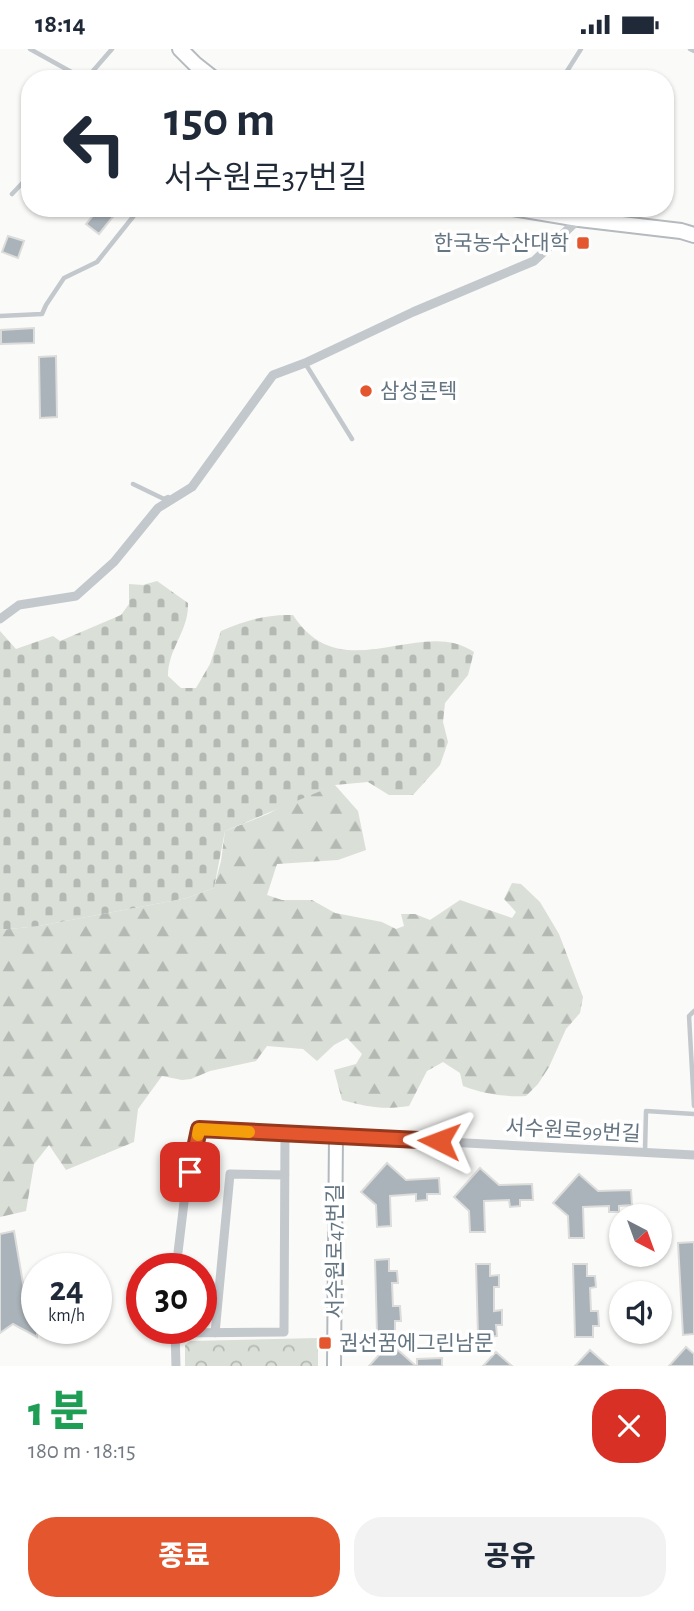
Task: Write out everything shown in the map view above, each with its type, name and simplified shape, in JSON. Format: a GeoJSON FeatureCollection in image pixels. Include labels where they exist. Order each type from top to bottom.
{"type":"FeatureCollection","features":[{"type":"Feature","properties":{"kind":"main road"},"geometry":{"type":"LineString","coordinates":[[180,49],[203,70]]}},
{"type":"Feature","properties":{"kind":"main road"},"geometry":{"type":"LineString","coordinates":[[567,217],[681,231],[694,235]]}},
{"type":"Feature","properties":{"kind":"street"},"geometry":{"type":"LineString","coordinates":[[0,619],[19,605],[76,596],[114,562],[158,507],[192,487],[272,375],[305,363],[413,312],[534,261],[579,219]]}},
{"type":"Feature","properties":{"kind":"street","name":"서수원로99번길"},"geometry":{"type":"LineString","coordinates":[[178,1253],[185,1194],[199,1129],[694,1155]]}},
{"type":"Feature","properties":{"kind":"street"},"geometry":{"type":"LineString","coordinates":[[217,1333],[284,1332],[285,1133]]}},
{"type":"Feature","properties":{"kind":"street","name":"서수원로47번길"},"geometry":{"type":"LineString","coordinates":[[334,1366],[336,1136]]}},
{"type":"Feature","properties":{"kind":"street"},"geometry":{"type":"LineString","coordinates":[[217,1312],[230,1174],[285,1175]]}},
{"type":"Feature","properties":{"kind":"street"},"geometry":{"type":"LineString","coordinates":[[176,1344],[176,1366]]}},
{"type":"Feature","properties":{"kind":"lane"},"geometry":{"type":"LineString","coordinates":[[30,49],[68,70]]}},
{"type":"Feature","properties":{"kind":"lane"},"geometry":{"type":"LineString","coordinates":[[93,70],[112,49]]}},
{"type":"Feature","properties":{"kind":"lane"},"geometry":{"type":"LineString","coordinates":[[567,70],[580,49]]}},
{"type":"Feature","properties":{"kind":"lane"},"geometry":{"type":"LineString","coordinates":[[12,194],[21,184]]}},
{"type":"Feature","properties":{"kind":"lane"},"geometry":{"type":"LineString","coordinates":[[0,316],[42,314],[64,278],[97,262],[133,217]]}},
{"type":"Feature","properties":{"kind":"lane"},"geometry":{"type":"LineString","coordinates":[[305,363],[352,439]]}},
{"type":"Feature","properties":{"kind":"lane"},"geometry":{"type":"LineString","coordinates":[[134,484],[164,499],[192,487]]}},
{"type":"Feature","properties":{"kind":"lane"},"geometry":{"type":"LineString","coordinates":[[694,1011],[689,1016],[694,1105]]}},
{"type":"Feature","properties":{"kind":"lane"},"geometry":{"type":"LineString","coordinates":[[645,1152],[646,1111],[694,1114]]}},
{"type":"Feature","properties":{"kind":"green space"},"geometry":{"type":"Polygon","coordinates":[[[157,581],[188,603],[185,622],[171,657],[168,676],[181,688],[196,688],[210,664],[221,631],[265,617],[293,615],[313,637],[334,648],[358,650],[430,641],[453,643],[474,652],[468,675],[445,703],[443,722],[448,742],[440,765],[413,795],[389,795],[368,782],[335,785],[225,831],[214,888],[187,898],[39,926],[0,930],[0,631],[16,649],[53,636],[60,641],[121,615],[129,604],[129,584],[143,585],[157,581]]]}},
{"type":"Feature","properties":{"kind":"green space"},"geometry":{"type":"Polygon","coordinates":[[[335,785],[358,811],[366,850],[338,860],[277,864],[267,895],[282,900],[312,900],[335,913],[382,922],[396,929],[404,926],[401,914],[415,914],[430,920],[460,900],[512,918],[516,912],[504,899],[512,883],[521,884],[540,902],[559,934],[583,997],[580,1013],[566,1029],[538,1084],[526,1096],[487,1093],[463,1086],[460,1073],[443,1062],[427,1071],[409,1106],[368,1106],[342,1100],[334,1070],[356,1064],[362,1054],[347,1038],[334,1045],[317,1061],[303,1049],[267,1046],[256,1061],[210,1071],[191,1079],[162,1076],[138,1109],[134,1142],[66,1170],[49,1145],[34,1164],[26,1211],[0,1217],[0,930],[39,926],[187,898],[214,888],[225,831],[268,814],[314,788],[335,785]]]}},
{"type":"Feature","properties":{"kind":"green space"},"geometry":{"type":"Polygon","coordinates":[[[318,1338],[318,1366],[185,1366],[185,1345],[217,1344],[217,1340],[318,1338]]]}},
{"type":"Feature","properties":{"kind":"building"},"geometry":{"type":"Polygon","coordinates":[[[92,217],[113,217],[99,234],[86,224],[92,217]]]}},
{"type":"Feature","properties":{"kind":"building"},"geometry":{"type":"Polygon","coordinates":[[[8,236],[24,241],[18,258],[2,252],[8,236]]]}},
{"type":"Feature","properties":{"kind":"building"},"geometry":{"type":"Polygon","coordinates":[[[34,328],[34,343],[1,344],[1,330],[34,328]]]}},
{"type":"Feature","properties":{"kind":"building"},"geometry":{"type":"Polygon","coordinates":[[[56,356],[57,417],[40,418],[39,357],[56,356]]]}},
{"type":"Feature","properties":{"kind":"building"},"geometry":{"type":"Polygon","coordinates":[[[387,1163],[406,1180],[439,1178],[440,1194],[427,1194],[427,1200],[416,1201],[416,1194],[390,1196],[391,1226],[377,1227],[376,1205],[361,1192],[387,1163]]]}},
{"type":"Feature","properties":{"kind":"building"},"geometry":{"type":"Polygon","coordinates":[[[480,1168],[499,1185],[532,1184],[533,1200],[520,1200],[520,1206],[510,1207],[509,1200],[484,1201],[485,1232],[470,1232],[469,1211],[454,1197],[480,1168]]]}},
{"type":"Feature","properties":{"kind":"building"},"geometry":{"type":"Polygon","coordinates":[[[579,1174],[598,1191],[631,1190],[632,1204],[583,1207],[584,1238],[569,1238],[568,1216],[553,1203],[579,1174]]]}},
{"type":"Feature","properties":{"kind":"building"},"geometry":{"type":"Polygon","coordinates":[[[14,1231],[21,1272],[21,1328],[13,1324],[0,1333],[0,1234],[14,1231]]]}},
{"type":"Feature","properties":{"kind":"building"},"geometry":{"type":"Polygon","coordinates":[[[694,1242],[694,1334],[683,1335],[678,1243],[694,1242]]]}},
{"type":"Feature","properties":{"kind":"building"},"geometry":{"type":"Polygon","coordinates":[[[389,1259],[389,1271],[397,1271],[398,1283],[392,1283],[393,1306],[400,1306],[401,1321],[395,1321],[395,1332],[377,1333],[375,1260],[389,1259]]]}},
{"type":"Feature","properties":{"kind":"building"},"geometry":{"type":"Polygon","coordinates":[[[476,1264],[490,1264],[490,1276],[499,1275],[499,1287],[494,1287],[494,1311],[502,1310],[502,1325],[496,1325],[497,1336],[478,1337],[476,1264]]]}},
{"type":"Feature","properties":{"kind":"building"},"geometry":{"type":"Polygon","coordinates":[[[573,1264],[587,1264],[587,1276],[595,1276],[596,1287],[590,1288],[591,1311],[598,1311],[599,1326],[593,1326],[593,1337],[575,1337],[573,1264]]]}},
{"type":"Feature","properties":{"kind":"building"},"geometry":{"type":"Polygon","coordinates":[[[390,1343],[416,1366],[369,1366],[390,1343]]]}},
{"type":"Feature","properties":{"kind":"building"},"geometry":{"type":"Polygon","coordinates":[[[686,1347],[694,1354],[694,1366],[669,1366],[686,1347]]]}},
{"type":"Feature","properties":{"kind":"building"},"geometry":{"type":"Polygon","coordinates":[[[590,1350],[608,1366],[575,1366],[590,1350]]]}},
{"type":"Feature","properties":{"kind":"building"},"geometry":{"type":"Polygon","coordinates":[[[496,1352],[512,1366],[483,1366],[496,1352]]]}},
{"type":"Feature","properties":{"kind":"building"},"geometry":{"type":"Polygon","coordinates":[[[442,1358],[442,1366],[417,1366],[417,1359],[442,1358]]]}},
{"type":"Feature","properties":{"kind":"slow traffic"},"geometry":{"type":"LineString","coordinates":[[198,1135],[199,1129],[249,1132]]}},
{"type":"Feature","properties":{"kind":"place","name":"한국농수산대학"},"geometry":{"type":"Point","coordinates":[583,243]}},
{"type":"Feature","properties":{"kind":"place","name":"삼성콘텍"},"geometry":{"type":"Point","coordinates":[366,391]}},
{"type":"Feature","properties":{"kind":"place","name":"권선꿈에그린남문"},"geometry":{"type":"Point","coordinates":[325,1343]}},
{"type":"Feature","properties":{"kind":"route"},"geometry":{"type":"LineString","coordinates":[[190,1172],[199,1129],[439,1141]]}}]}
